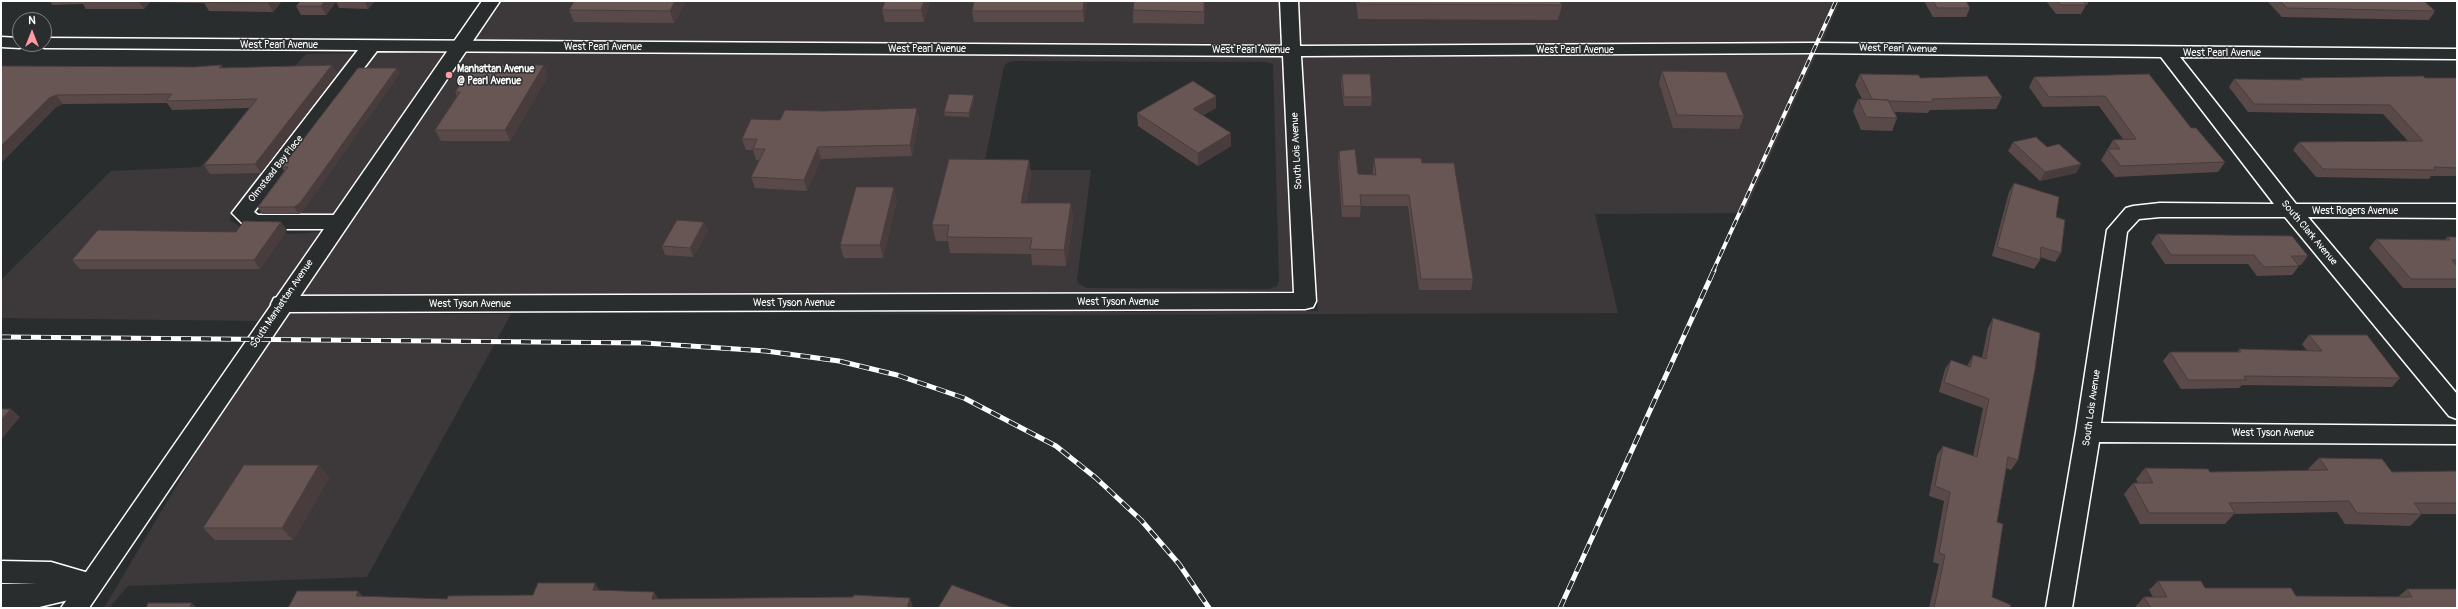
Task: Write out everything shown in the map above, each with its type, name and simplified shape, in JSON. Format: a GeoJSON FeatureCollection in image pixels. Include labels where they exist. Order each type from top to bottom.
{"type":"FeatureCollection","features":[{"type":"Feature","properties":{"kind":"street","name":"South Manhattan Avenue"},"geometry":{"type":"LineString","coordinates":[[74,608],[491,1]]}},
{"type":"Feature","properties":{"kind":"street","name":"South Lois Avenue"},"geometry":{"type":"LineString","coordinates":[[1288,1],[1305,301]]}},
{"type":"Feature","properties":{"kind":"street"},"geometry":{"type":"LineString","coordinates":[[1,42],[12,43]]}},
{"type":"Feature","properties":{"kind":"street","name":"West Pearl Avenue"},"geometry":{"type":"LineString","coordinates":[[52,43],[1291,51],[1814,48],[2457,54]]}},
{"type":"Feature","properties":{"kind":"street","name":"Olmstead Bay Place"},"geometry":{"type":"LineString","coordinates":[[338,222],[253,222],[242,213],[371,46]]}},
{"type":"Feature","properties":{"kind":"street","name":"South Clark Avenue"},"geometry":{"type":"LineString","coordinates":[[2167,52],[2290,210],[2457,410]]}},
{"type":"Feature","properties":{"kind":"street","name":"West Rogers Avenue"},"geometry":{"type":"LineString","coordinates":[[2133,213],[2160,210],[2457,211]]}},
{"type":"Feature","properties":{"kind":"street","name":"South Lois Avenue"},"geometry":{"type":"LineString","coordinates":[[2059,608],[2088,432],[2117,230],[2133,213]]}},
{"type":"Feature","properties":{"kind":"street","name":"West Tyson Avenue"},"geometry":{"type":"LineString","coordinates":[[282,304],[1305,301]]}},
{"type":"Feature","properties":{"kind":"street","name":"West Tyson Avenue"},"geometry":{"type":"LineString","coordinates":[[2088,432],[2457,435]]}},
{"type":"Feature","properties":{"kind":"street"},"geometry":{"type":"LineString","coordinates":[[1,572],[51,573],[90,584]]}},
{"type":"Feature","properties":{"kind":"street"},"geometry":{"type":"LineString","coordinates":[[1,596],[35,596],[90,584]]}},
{"type":"Feature","properties":{"kind":"shaded area"},"geometry":{"type":"Polygon","coordinates":[[[501,1],[1279,1],[1281,44],[475,40],[501,1]]]}},
{"type":"Feature","properties":{"kind":"shaded area"},"geometry":{"type":"Polygon","coordinates":[[[1298,1],[1840,1],[1822,42],[1301,44],[1298,1]]]}},
{"type":"Feature","properties":{"kind":"shaded area"},"geometry":{"type":"Polygon","coordinates":[[[356,53],[231,213],[230,220],[245,230],[293,234],[320,232],[259,321],[1,318],[1,280],[111,171],[200,167],[306,54],[356,53]]]}},
{"type":"Feature","properties":{"kind":"shaded area"},"geometry":{"type":"Polygon","coordinates":[[[375,53],[446,53],[332,215],[307,216],[263,213],[257,208],[375,53]]]}},
{"type":"Feature","properties":{"kind":"shaded area"},"geometry":{"type":"Polygon","coordinates":[[[466,53],[1281,57],[1293,291],[301,295],[466,53]],[[1014,61],[1007,63],[1004,66],[984,165],[992,170],[1091,170],[1077,280],[1079,284],[1087,288],[1269,289],[1277,286],[1279,281],[1273,64],[1266,62],[1014,61]]]}},
{"type":"Feature","properties":{"kind":"shaded area"},"geometry":{"type":"Polygon","coordinates":[[[1816,55],[1744,213],[1595,214],[1618,313],[1024,315],[807,313],[1318,311],[1301,57],[1816,55]]]}},
{"type":"Feature","properties":{"kind":"shaded area"},"geometry":{"type":"Polygon","coordinates":[[[287,314],[511,314],[367,577],[128,586],[109,608],[104,608],[215,421],[287,314]]]}},
{"type":"Feature","properties":{"kind":"building"},"geometry":{"type":"Polygon","coordinates":[[[269,1],[268,3],[203,2],[269,1]]]}},
{"type":"Feature","properties":{"kind":"building"},"geometry":{"type":"Polygon","coordinates":[[[301,1],[325,1],[321,6],[296,6],[301,1]]]}},
{"type":"Feature","properties":{"kind":"building"},"geometry":{"type":"Polygon","coordinates":[[[574,1],[675,1],[670,11],[569,10],[574,1]]]}},
{"type":"Feature","properties":{"kind":"building"},"geometry":{"type":"Polygon","coordinates":[[[885,1],[924,1],[921,10],[882,10],[885,1]]]}},
{"type":"Feature","properties":{"kind":"building"},"geometry":{"type":"Polygon","coordinates":[[[974,1],[1084,1],[1083,11],[972,11],[974,1]]]}},
{"type":"Feature","properties":{"kind":"building"},"geometry":{"type":"Polygon","coordinates":[[[1134,1],[1204,1],[1204,12],[1133,10],[1134,1]]]}},
{"type":"Feature","properties":{"kind":"building"},"geometry":{"type":"Polygon","coordinates":[[[1358,1],[1560,1],[1562,5],[1359,4],[1358,1]]]}},
{"type":"Feature","properties":{"kind":"building"},"geometry":{"type":"Polygon","coordinates":[[[1933,1],[1966,1],[1970,8],[1937,8],[1933,1]]]}},
{"type":"Feature","properties":{"kind":"building"},"geometry":{"type":"Polygon","coordinates":[[[2057,1],[2083,1],[2086,5],[2061,5],[2057,1]]]}},
{"type":"Feature","properties":{"kind":"building"},"geometry":{"type":"Polygon","coordinates":[[[2280,1],[2424,1],[2435,11],[2287,8],[2280,1]]]}},
{"type":"Feature","properties":{"kind":"building"},"geometry":{"type":"Polygon","coordinates":[[[221,65],[219,68],[332,65],[255,164],[204,165],[257,99],[166,101],[172,94],[56,95],[49,98],[1,146],[1,66],[195,67],[221,65]]]}},
{"type":"Feature","properties":{"kind":"building"},"geometry":{"type":"Polygon","coordinates":[[[473,65],[544,65],[505,130],[435,130],[460,92],[455,92],[473,65]]]}},
{"type":"Feature","properties":{"kind":"building"},"geometry":{"type":"Polygon","coordinates":[[[358,68],[397,68],[300,203],[294,207],[258,207],[288,167],[282,167],[358,68]]]}},
{"type":"Feature","properties":{"kind":"building"},"geometry":{"type":"Polygon","coordinates":[[[1662,71],[1726,72],[1744,116],[1677,115],[1662,71]]]}},
{"type":"Feature","properties":{"kind":"building"},"geometry":{"type":"Polygon","coordinates":[[[1342,74],[1370,74],[1372,97],[1344,97],[1342,74]]]}},
{"type":"Feature","properties":{"kind":"building"},"geometry":{"type":"Polygon","coordinates":[[[1860,74],[1919,75],[1920,78],[1987,76],[2002,97],[1932,99],[1933,102],[1872,99],[1860,74]]]}},
{"type":"Feature","properties":{"kind":"building"},"geometry":{"type":"Polygon","coordinates":[[[2149,74],[2191,128],[2196,128],[2225,162],[2121,166],[2107,149],[2120,149],[2113,140],[2136,139],[2105,96],[2049,97],[2034,77],[2149,74]]]}},
{"type":"Feature","properties":{"kind":"building"},"geometry":{"type":"Polygon","coordinates":[[[2423,76],[2425,78],[2457,78],[2457,168],[2434,167],[2436,170],[2323,169],[2299,142],[2423,141],[2390,105],[2254,104],[2234,79],[2303,80],[2301,78],[2423,76]]]}},
{"type":"Feature","properties":{"kind":"building"},"geometry":{"type":"Polygon","coordinates":[[[1193,81],[1216,96],[1193,109],[1231,133],[1198,153],[1137,113],[1193,81]]]}},
{"type":"Feature","properties":{"kind":"building"},"geometry":{"type":"Polygon","coordinates":[[[949,94],[974,95],[969,113],[944,112],[949,94]]]}},
{"type":"Feature","properties":{"kind":"building"},"geometry":{"type":"Polygon","coordinates":[[[1858,99],[1888,100],[1897,118],[1866,117],[1858,99]]]}},
{"type":"Feature","properties":{"kind":"building"},"geometry":{"type":"Polygon","coordinates":[[[917,108],[910,145],[818,147],[804,180],[751,177],[765,149],[753,149],[757,139],[742,139],[751,119],[780,120],[785,110],[823,111],[917,108]]]}},
{"type":"Feature","properties":{"kind":"building"},"geometry":{"type":"Polygon","coordinates":[[[2036,137],[2047,147],[2059,144],[2081,164],[2045,172],[2013,142],[2036,137]]]}},
{"type":"Feature","properties":{"kind":"building"},"geometry":{"type":"Polygon","coordinates":[[[1355,149],[1358,174],[1376,175],[1374,158],[1421,158],[1422,163],[1454,163],[1473,279],[1421,279],[1409,195],[1360,195],[1361,206],[1343,206],[1339,151],[1355,149]]]}},
{"type":"Feature","properties":{"kind":"building"},"geometry":{"type":"Polygon","coordinates":[[[949,159],[1029,160],[1021,203],[1071,203],[1064,250],[1030,249],[1032,238],[947,237],[949,225],[932,225],[949,159]]]}},
{"type":"Feature","properties":{"kind":"building"},"geometry":{"type":"Polygon","coordinates":[[[2014,183],[2059,197],[2056,217],[2065,220],[2061,253],[2041,247],[2040,260],[1997,247],[2014,183]]]}},
{"type":"Feature","properties":{"kind":"building"},"geometry":{"type":"Polygon","coordinates":[[[856,187],[894,187],[880,245],[840,245],[856,187]]]}},
{"type":"Feature","properties":{"kind":"building"},"geometry":{"type":"Polygon","coordinates":[[[677,220],[704,222],[690,248],[662,246],[677,220]]]}},
{"type":"Feature","properties":{"kind":"building"},"geometry":{"type":"Polygon","coordinates":[[[244,221],[281,222],[254,260],[72,260],[98,230],[236,232],[244,221]]]}},
{"type":"Feature","properties":{"kind":"building"},"geometry":{"type":"Polygon","coordinates":[[[2157,234],[2292,236],[2308,256],[2291,256],[2299,266],[2264,267],[2254,255],[2171,255],[2157,234]]]}},
{"type":"Feature","properties":{"kind":"building"},"geometry":{"type":"Polygon","coordinates":[[[2447,237],[2457,237],[2457,260],[2452,260],[2457,266],[2457,279],[2411,279],[2376,239],[2450,240],[2447,237]]]}},
{"type":"Feature","properties":{"kind":"building"},"geometry":{"type":"Polygon","coordinates":[[[1993,318],[2040,333],[2035,369],[2018,460],[2008,457],[1997,522],[2003,524],[1992,597],[2011,605],[2010,608],[1934,608],[1945,555],[1939,553],[1950,492],[1935,486],[1943,446],[1977,457],[1989,399],[1944,382],[1951,360],[1970,367],[1973,355],[1986,359],[1993,318]]]}},
{"type":"Feature","properties":{"kind":"building"},"geometry":{"type":"Polygon","coordinates":[[[2309,335],[2367,335],[2400,378],[2244,376],[2246,380],[2188,380],[2170,352],[2241,352],[2239,349],[2322,351],[2309,335]]]}},
{"type":"Feature","properties":{"kind":"building"},"geometry":{"type":"Polygon","coordinates":[[[1,409],[11,409],[1,420],[1,409]]]}},
{"type":"Feature","properties":{"kind":"building"},"geometry":{"type":"Polygon","coordinates":[[[2319,458],[2382,459],[2392,472],[2457,471],[2457,503],[2414,503],[2422,514],[2357,513],[2349,501],[2229,503],[2235,513],[2149,513],[2133,483],[2153,483],[2145,468],[2208,469],[2210,472],[2328,470],[2319,458]]]}},
{"type":"Feature","properties":{"kind":"building"},"geometry":{"type":"Polygon","coordinates":[[[244,465],[319,465],[282,528],[203,528],[244,465]]]}},
{"type":"Feature","properties":{"kind":"building"},"geometry":{"type":"Polygon","coordinates":[[[2158,581],[2201,581],[2205,588],[2291,588],[2296,596],[2412,597],[2407,589],[2457,589],[2457,608],[2151,608],[2144,597],[2167,597],[2158,581]]]}},
{"type":"Feature","properties":{"kind":"building"},"geometry":{"type":"Polygon","coordinates":[[[538,583],[595,583],[593,590],[654,592],[652,599],[853,597],[854,595],[910,598],[907,608],[288,608],[297,591],[358,591],[356,596],[447,599],[448,596],[533,595],[538,583]]]}},
{"type":"Feature","properties":{"kind":"building"},"geometry":{"type":"Polygon","coordinates":[[[952,585],[1014,608],[938,608],[952,585]]]}},
{"type":"Feature","properties":{"kind":"building"},"geometry":{"type":"Polygon","coordinates":[[[148,603],[192,603],[189,608],[146,608],[148,603]]]}},
{"type":"Feature","properties":{"kind":"railway"},"geometry":{"type":"LineString","coordinates":[[1713,271],[1836,1]]}},
{"type":"Feature","properties":{"kind":"railway"},"geometry":{"type":"LineString","coordinates":[[1560,608],[1714,270]]}},
{"type":"Feature","properties":{"kind":"railway"},"geometry":{"type":"LineString","coordinates":[[1,337],[645,343],[766,351],[839,361],[897,375],[964,398],[1056,446],[1096,478],[1141,520],[1179,564],[1209,608]]}},
{"type":"Feature","properties":{"kind":"place","name":"Manhattan Avenue @ Pearl Avenue"},"geometry":{"type":"Point","coordinates":[449,75]}}]}
